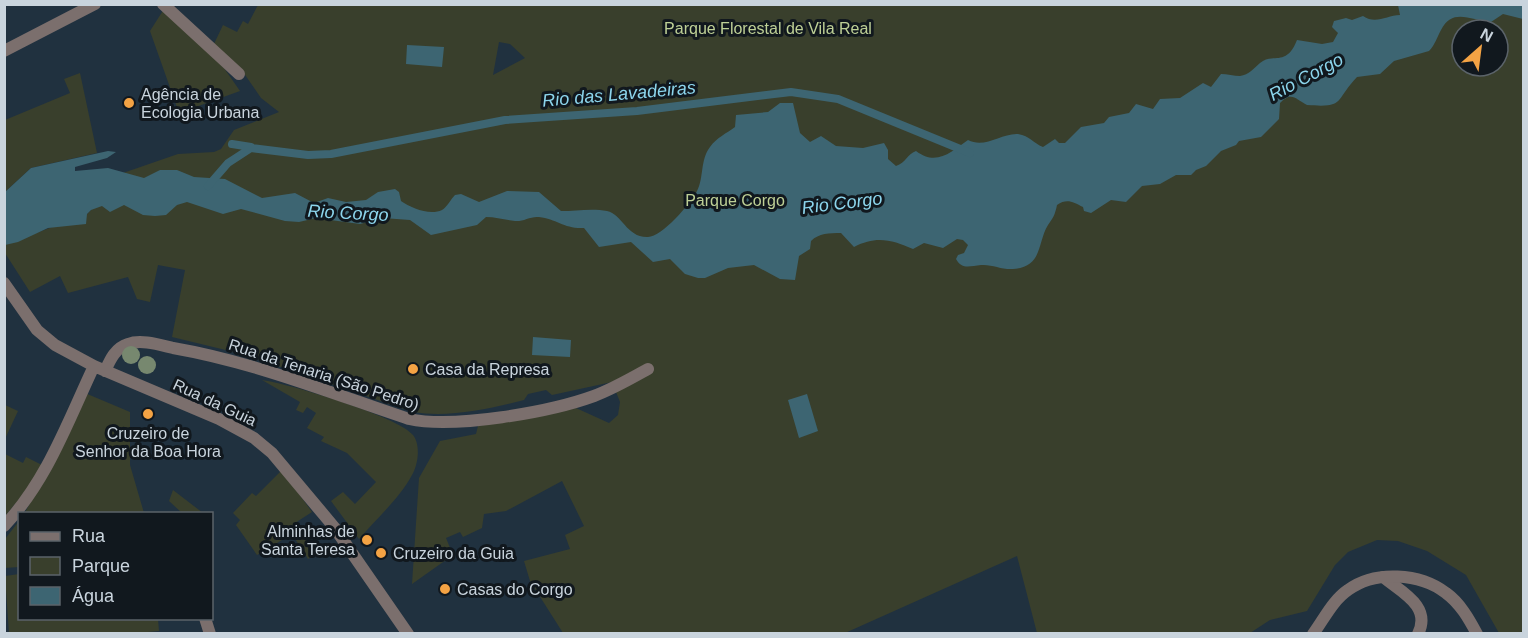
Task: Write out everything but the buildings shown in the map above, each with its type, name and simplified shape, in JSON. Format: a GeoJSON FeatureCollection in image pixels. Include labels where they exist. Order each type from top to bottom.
{"type":"FeatureCollection","features":[{"type":"Feature","properties":{"kind":"street"},"geometry":{"type":"LineString","coordinates":[[4,51],[95,4]]}},
{"type":"Feature","properties":{"kind":"street"},"geometry":{"type":"LineString","coordinates":[[163,4],[239,74]]}},
{"type":"Feature","properties":{"kind":"street","name":"Rua da Guia"},"geometry":{"type":"LineString","coordinates":[[4,283],[46,338],[99,368],[219,419],[254,438],[272,453],[334,527],[408,633]]}},
{"type":"Feature","properties":{"kind":"street","name":"Rua da Tenaria (São Pedro)"},"geometry":{"type":"LineString","coordinates":[[4,526],[31,494],[99,368],[122,347],[135,343],[154,344],[222,358],[409,419],[439,424],[494,417],[579,401],[608,391],[648,369]]}},
{"type":"Feature","properties":{"kind":"street"},"geometry":{"type":"LineString","coordinates":[[1383,577],[1422,611],[1423,620],[1420,633],[1432,633]]}},
{"type":"Feature","properties":{"kind":"street"},"geometry":{"type":"LineString","coordinates":[[1313,633],[1348,590],[1383,577],[1423,582],[1446,593],[1462,610],[1477,633]]}},
{"type":"Feature","properties":{"kind":"green space"},"geometry":{"type":"Polygon","coordinates":[[[258,5],[1523,5],[1523,633],[1499,633],[1466,575],[1427,551],[1398,541],[1377,540],[1348,552],[1335,565],[1307,611],[1270,620],[1250,633],[1037,633],[1017,556],[845,633],[563,633],[530,581],[524,561],[570,549],[565,535],[584,526],[562,481],[506,511],[484,514],[482,528],[463,537],[460,532],[446,538],[453,555],[412,584],[419,478],[440,441],[476,434],[478,426],[576,408],[609,423],[618,415],[620,402],[612,382],[552,395],[546,390],[528,394],[524,400],[469,412],[426,414],[413,412],[242,354],[172,337],[185,270],[158,265],[150,302],[137,299],[128,277],[68,293],[60,276],[30,292],[5,253],[4,245],[87,214],[126,174],[123,173],[178,154],[214,152],[221,149],[234,130],[279,112],[261,98],[241,69],[213,46],[223,25],[237,32],[243,21],[248,24],[258,5]],[[499,42],[493,75],[525,58],[510,44],[499,42]]]}},
{"type":"Feature","properties":{"kind":"green space"},"geometry":{"type":"Polygon","coordinates":[[[164,9],[224,68],[240,91],[179,113],[150,31],[164,9]]]}},
{"type":"Feature","properties":{"kind":"green space"},"geometry":{"type":"Polygon","coordinates":[[[80,73],[97,153],[31,168],[5,192],[5,120],[70,93],[64,79],[80,73]]]}},
{"type":"Feature","properties":{"kind":"green space"},"geometry":{"type":"Polygon","coordinates":[[[262,380],[318,394],[366,410],[403,427],[413,435],[418,455],[412,475],[394,500],[359,539],[331,501],[343,492],[355,504],[376,482],[347,453],[321,441],[324,437],[307,428],[316,413],[307,407],[303,413],[296,410],[300,402],[262,380]]]}},
{"type":"Feature","properties":{"kind":"green space"},"geometry":{"type":"Polygon","coordinates":[[[85,393],[130,412],[130,465],[144,512],[25,512],[50,468],[85,393]]]}},
{"type":"Feature","properties":{"kind":"green space"},"geometry":{"type":"Polygon","coordinates":[[[5,405],[18,411],[5,439],[5,405]]]}},
{"type":"Feature","properties":{"kind":"green space"},"geometry":{"type":"Polygon","coordinates":[[[5,454],[23,463],[26,457],[42,465],[26,491],[5,516],[5,454]]]}},
{"type":"Feature","properties":{"kind":"green space"},"geometry":{"type":"Polygon","coordinates":[[[282,470],[312,512],[295,523],[315,555],[308,559],[292,534],[257,555],[236,525],[240,520],[233,513],[252,493],[256,496],[282,470]]]}},
{"type":"Feature","properties":{"kind":"green space"},"geometry":{"type":"Polygon","coordinates":[[[173,490],[202,512],[181,512],[169,501],[173,490]]]}},
{"type":"Feature","properties":{"kind":"green space"},"geometry":{"type":"Polygon","coordinates":[[[18,522],[18,567],[5,568],[5,539],[18,522]]]}},
{"type":"Feature","properties":{"kind":"green space"},"geometry":{"type":"Polygon","coordinates":[[[18,574],[18,620],[158,620],[159,631],[126,634],[9,633],[5,576],[18,574]]]}},
{"type":"Feature","properties":{"kind":"water","name":"Rio Corgo"},"geometry":{"type":"Polygon","coordinates":[[[1398,5],[1523,5],[1523,19],[1503,14],[1497,18],[1450,18],[1429,51],[1394,61],[1380,74],[1357,77],[1334,104],[1307,105],[1294,97],[1284,99],[1280,103],[1279,119],[1261,137],[1239,141],[1236,145],[1221,151],[1206,166],[1191,175],[1176,175],[1160,184],[1142,186],[1126,202],[1111,200],[1091,213],[1084,211],[1083,207],[1073,202],[1067,201],[1057,205],[1034,259],[1030,264],[1013,269],[985,265],[961,265],[956,259],[958,255],[964,253],[968,245],[963,240],[957,239],[943,248],[924,243],[913,249],[884,240],[870,241],[854,247],[841,233],[832,233],[814,238],[810,249],[799,256],[795,280],[780,279],[754,265],[728,268],[705,278],[698,278],[685,274],[670,259],[653,262],[631,242],[599,247],[584,228],[571,227],[539,217],[518,221],[486,217],[477,225],[431,235],[410,220],[383,218],[360,224],[316,218],[299,222],[285,221],[241,209],[223,214],[187,202],[177,205],[166,215],[155,216],[143,215],[124,205],[110,212],[102,206],[87,214],[86,224],[48,228],[18,242],[5,245],[5,192],[31,168],[108,151],[116,152],[107,158],[75,167],[75,171],[108,168],[144,178],[160,170],[177,170],[194,177],[225,179],[262,198],[295,193],[314,203],[328,198],[346,202],[366,200],[378,192],[395,189],[405,204],[415,209],[432,212],[444,209],[455,195],[461,194],[479,202],[507,191],[539,192],[561,211],[607,211],[617,216],[635,234],[648,237],[654,236],[668,226],[694,196],[699,186],[707,152],[715,141],[735,127],[736,115],[768,112],[780,103],[793,103],[800,133],[810,142],[821,136],[836,146],[863,148],[884,143],[888,150],[888,159],[896,166],[916,151],[931,158],[944,156],[968,140],[981,143],[1012,134],[1026,136],[1043,147],[1055,139],[1059,143],[1065,143],[1081,127],[1104,123],[1109,117],[1129,113],[1136,104],[1153,109],[1160,99],[1180,98],[1203,83],[1211,87],[1221,74],[1240,76],[1246,74],[1265,60],[1284,57],[1293,49],[1297,40],[1322,44],[1333,42],[1338,33],[1332,27],[1334,21],[1346,18],[1352,20],[1363,16],[1377,20],[1400,15],[1398,5]]]}},
{"type":"Feature","properties":{"kind":"water"},"geometry":{"type":"Polygon","coordinates":[[[407,45],[444,47],[442,67],[406,64],[407,45]]]}},
{"type":"Feature","properties":{"kind":"water"},"geometry":{"type":"Polygon","coordinates":[[[533,337],[571,340],[570,357],[532,355],[533,337]]]}},
{"type":"Feature","properties":{"kind":"water"},"geometry":{"type":"Polygon","coordinates":[[[807,394],[818,431],[799,438],[788,400],[807,394]]]}},
{"type":"Feature","properties":{"kind":"waterway","name":"Rio das Lavadeiras"},"geometry":{"type":"LineString","coordinates":[[208,186],[228,163],[251,148],[308,155],[331,154],[505,120],[637,111],[791,92],[838,99],[970,153]]}},
{"type":"Feature","properties":{"kind":"waterway"},"geometry":{"type":"LineString","coordinates":[[232,144],[251,147]]}},
{"type":"Feature","properties":{"kind":"place","name":"Agência de Ecologia Urbana"},"geometry":{"type":"Point","coordinates":[129,103]}},
{"type":"Feature","properties":{"kind":"place","name":"Casa da Represa"},"geometry":{"type":"Point","coordinates":[413,369]}},
{"type":"Feature","properties":{"kind":"place","name":"Cruzeiro de Senhor da Boa Hora"},"geometry":{"type":"Point","coordinates":[148,414]}},
{"type":"Feature","properties":{"kind":"place","name":"Alminhas de Santa Teresa"},"geometry":{"type":"Point","coordinates":[367,540]}},
{"type":"Feature","properties":{"kind":"place","name":"Cruzeiro da Guia"},"geometry":{"type":"Point","coordinates":[381,553]}},
{"type":"Feature","properties":{"kind":"place","name":"Casas do Corgo"},"geometry":{"type":"Point","coordinates":[445,589]}},
{"type":"Feature","properties":{"kind":"park label","name":"Parque Florestal de Vila Real"},"geometry":{"type":"Point","coordinates":[768,28]}},
{"type":"Feature","properties":{"kind":"park label","name":"Parque Corgo"},"geometry":{"type":"Point","coordinates":[735,200]}}]}
